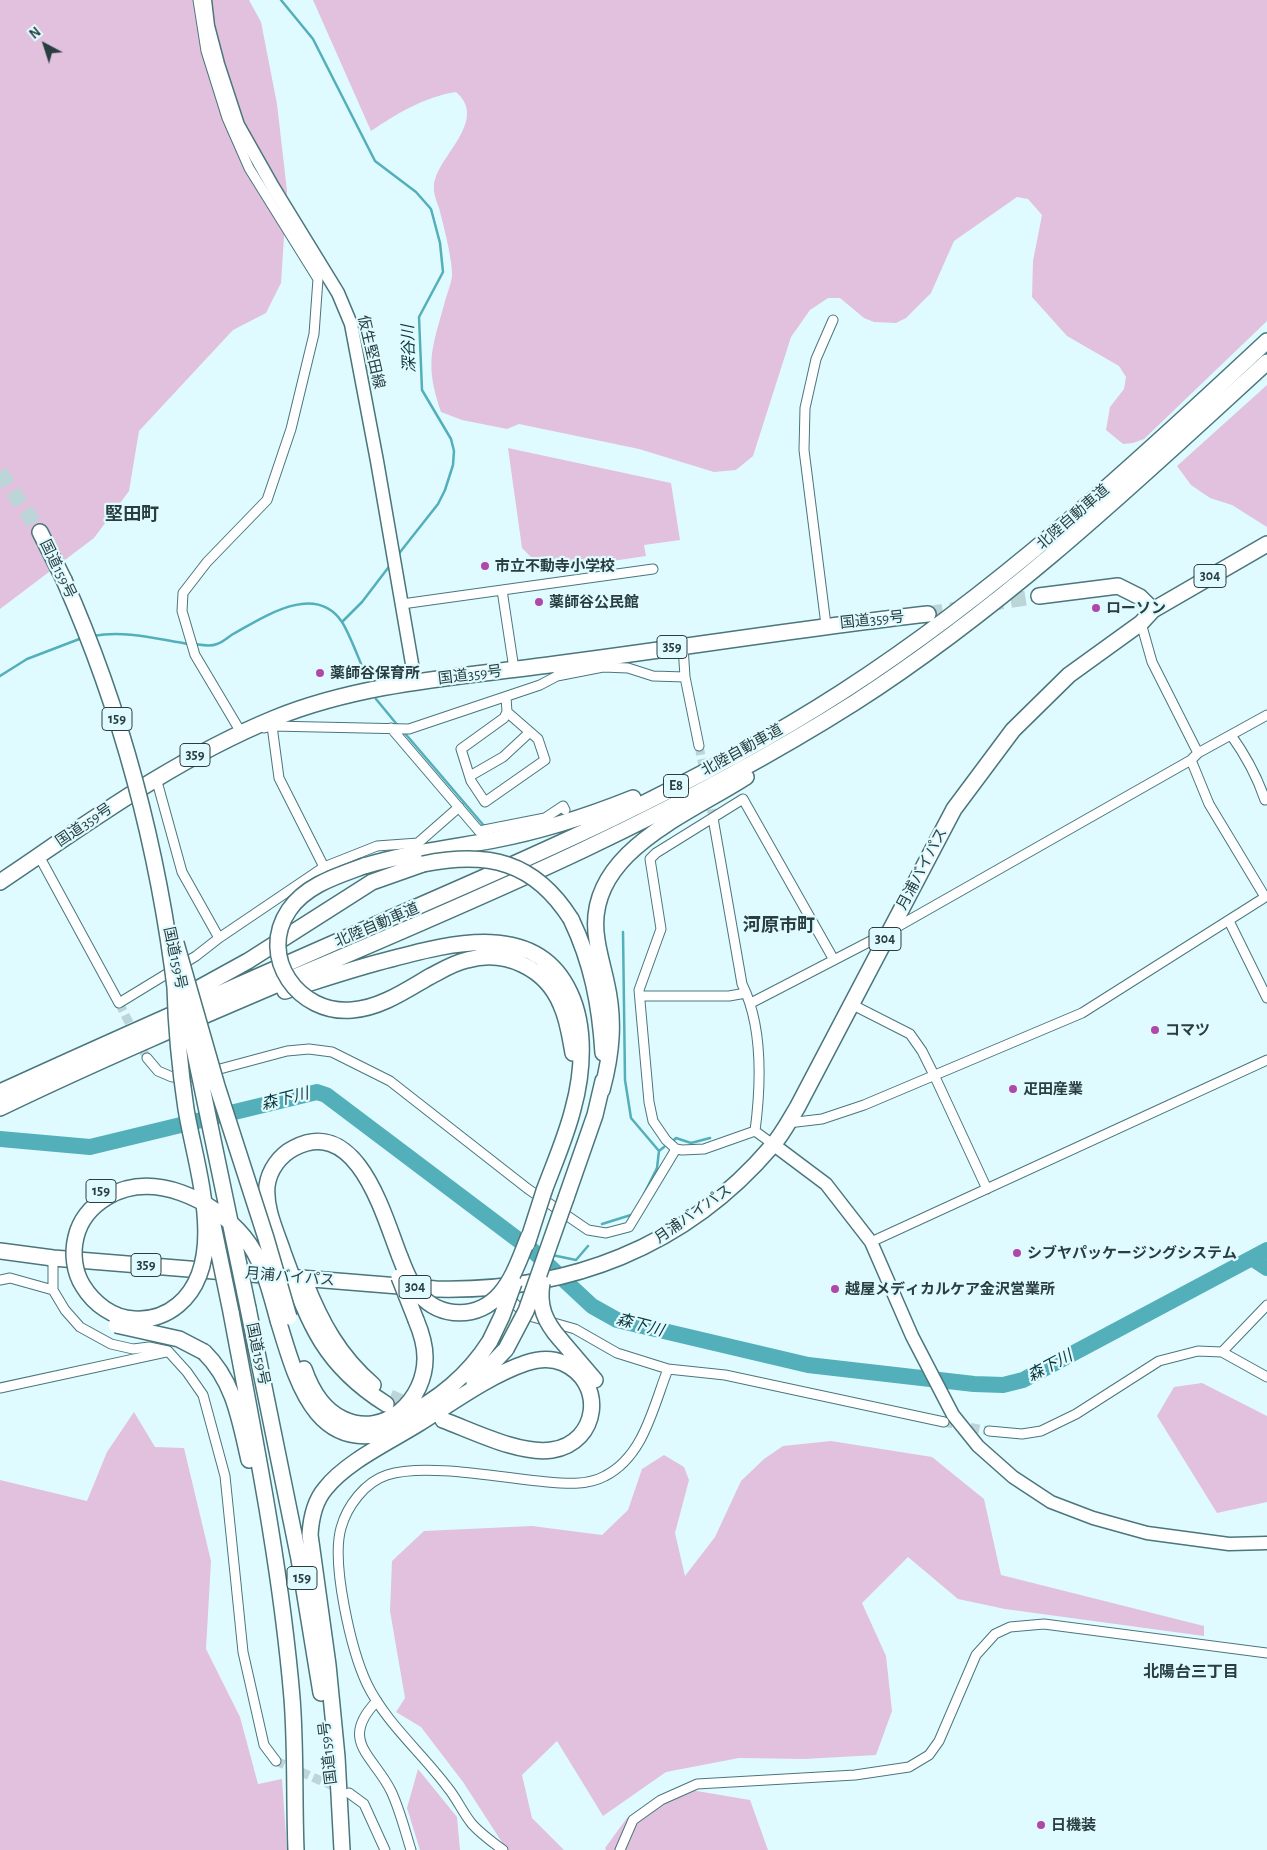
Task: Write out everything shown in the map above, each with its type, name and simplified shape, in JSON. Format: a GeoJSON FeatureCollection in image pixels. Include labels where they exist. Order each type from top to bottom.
{"type":"FeatureCollection","features":[{"type":"Feature","properties":{"kind":"highway","name":"北陸自動車道"},"geometry":{"type":"LineString","coordinates":[[0,1092],[546,850],[708,770],[839,694],[942,623],[1038,547],[1155,445],[1267,341]]}},
{"type":"Feature","properties":{"kind":"highway","name":"北陸自動車道"},"geometry":{"type":"LineString","coordinates":[[6,1105],[557,862],[712,785],[854,702],[950,635],[1052,555],[1105,510],[1267,362]]}},
{"type":"Feature","properties":{"kind":"highway","name":"国道159号"},"geometry":{"type":"LineString","coordinates":[[40,532],[84,624],[121,732],[162,900],[299,1559],[328,1744],[337,1850]]}},
{"type":"Feature","properties":{"kind":"highway","name":"304"},"geometry":{"type":"LineString","coordinates":[[1153,610],[1267,544]]}},
{"type":"Feature","properties":{"kind":"highway"},"geometry":{"type":"LineString","coordinates":[[1039,596],[1118,586],[1140,597],[1153,610]]}},
{"type":"Feature","properties":{"kind":"highway","name":"月浦バイパス"},"geometry":{"type":"LineString","coordinates":[[0,1251],[53,1258],[436,1289],[509,1287],[586,1271],[616,1260],[681,1226],[734,1185],[774,1145],[797,1108],[954,808],[1004,741],[1069,675],[1141,623],[1153,610]]}},
{"type":"Feature","properties":{"kind":"highway","name":"国道359号"},"geometry":{"type":"LineString","coordinates":[[0,882],[156,778],[200,753],[276,718],[313,706],[415,681],[514,670],[560,670],[683,646],[826,625],[928,614]]}},
{"type":"Feature","properties":{"kind":"highway"},"geometry":{"type":"LineString","coordinates":[[577,1082],[573,1051],[561,1004],[548,983],[530,968],[499,957],[477,957],[455,964],[376,1004],[342,1011],[311,1002],[296,991],[284,973],[280,964],[278,943],[279,931],[289,910],[297,900],[316,886],[364,866],[415,852],[494,840],[538,830],[598,812],[716,761],[839,694]]}},
{"type":"Feature","properties":{"kind":"highway"},"geometry":{"type":"LineString","coordinates":[[551,1242],[540,1298],[544,1316],[560,1339],[590,1372],[601,1395],[602,1413],[596,1430],[576,1451],[549,1459],[529,1457],[441,1418],[506,1349],[526,1310],[602,1090],[610,1059],[612,1027],[609,996],[595,925],[598,900],[608,877],[626,856],[650,836],[769,762],[854,702]]}},
{"type":"Feature","properties":{"kind":"highway"},"geometry":{"type":"LineString","coordinates":[[0,1092],[248,961],[372,882],[423,864],[476,858],[516,867],[539,880],[549,889],[571,919],[584,949],[597,994],[604,1058],[602,1090]]}},
{"type":"Feature","properties":{"kind":"highway","name":"国道159号"},"geometry":{"type":"LineString","coordinates":[[153,863],[175,987],[189,1105],[231,1312],[265,1494],[280,1590],[292,1701],[296,1850]]}},
{"type":"Feature","properties":{"kind":"highway","name":"159"},"geometry":{"type":"LineString","coordinates":[[162,900],[222,1103],[271,1253],[299,1385],[309,1404],[322,1418],[341,1430],[362,1435],[384,1433],[441,1418],[519,1447],[552,1450],[572,1443],[588,1426],[592,1416],[592,1396],[582,1377],[574,1369],[558,1361],[538,1360],[504,1373],[441,1418],[342,1472],[325,1489],[312,1514],[310,1535],[328,1665],[337,1757],[342,1850]]}},
{"type":"Feature","properties":{"kind":"highway"},"geometry":{"type":"LineString","coordinates":[[38,1091],[73,1078],[195,1025],[289,990],[402,956],[445,946],[478,942],[507,944],[520,948],[544,961],[562,980],[574,1002],[580,1027],[577,1082],[573,1110],[502,1316],[490,1341],[468,1370],[434,1399],[398,1419],[376,1424],[364,1424]]}},
{"type":"Feature","properties":{"kind":"highway","name":"159"},"geometry":{"type":"LineString","coordinates":[[175,987],[176,1022],[186,1107],[202,1196],[203,1204],[204,1213],[206,1227],[206,1252],[201,1274],[190,1293],[174,1308],[153,1318],[132,1319],[111,1313],[93,1300],[80,1282],[74,1253],[76,1238],[80,1224],[93,1208],[112,1195],[135,1187],[181,1192],[193,1197],[199,1200],[205,1203],[226,1218],[244,1237],[262,1270],[317,1396],[333,1413],[343,1419],[364,1424],[382,1421],[398,1414],[413,1400],[422,1380],[425,1357],[416,1320],[396,1257],[365,1191],[353,1170],[334,1155],[310,1152],[295,1158],[279,1178],[277,1187],[279,1212],[298,1277]]}},
{"type":"Feature","properties":{"kind":"highway","name":"159"},"geometry":{"type":"LineString","coordinates":[[280,1590],[232,1394],[222,1372],[204,1352],[174,1337],[129,1329],[107,1321],[79,1299],[68,1277],[64,1254],[65,1242],[75,1215],[97,1193],[120,1182],[134,1178],[154,1178],[189,1186],[214,1198],[236,1215],[259,1243],[269,1263],[284,1319]]}},
{"type":"Feature","properties":{"kind":"highway"},"geometry":{"type":"LineString","coordinates":[[396,1257],[415,1289],[427,1302],[443,1311],[470,1312],[486,1306],[501,1293],[512,1276],[529,1236]]}},
{"type":"Feature","properties":{"kind":"highway"},"geometry":{"type":"LineString","coordinates":[[298,1277],[312,1327],[324,1348],[351,1378],[388,1401]]}},
{"type":"Feature","properties":{"kind":"highway"},"geometry":{"type":"LineString","coordinates":[[406,1426],[472,1384]]}},
{"type":"Feature","properties":{"kind":"main road","name":"仮生堅田線"},"geometry":{"type":"LineString","coordinates":[[205,0],[208,26],[218,64],[238,125],[273,187],[338,293],[351,324],[415,681]]}},
{"type":"Feature","properties":{"kind":"main road"},"geometry":{"type":"LineString","coordinates":[[774,1145],[826,1184],[871,1242],[948,1418],[1013,1477],[1050,1502],[1094,1518],[1147,1533],[1229,1544],[1267,1543]]}},
{"type":"Feature","properties":{"kind":"street"},"geometry":{"type":"LineString","coordinates":[[198,0],[206,51],[227,118],[249,168],[318,278],[314,334],[282,459],[267,500],[208,562],[183,593],[182,610],[193,651],[240,735],[272,726],[397,728],[506,697],[560,670],[603,667],[628,668],[653,676],[685,677]]}},
{"type":"Feature","properties":{"kind":"street"},"geometry":{"type":"LineString","coordinates":[[826,625],[804,450],[805,408],[816,359],[833,320]]}},
{"type":"Feature","properties":{"kind":"street"},"geometry":{"type":"LineString","coordinates":[[402,604],[653,569]]}},
{"type":"Feature","properties":{"kind":"street"},"geometry":{"type":"LineString","coordinates":[[502,590],[514,670]]}},
{"type":"Feature","properties":{"kind":"street"},"geometry":{"type":"LineString","coordinates":[[788,1123],[822,1119],[864,1105],[935,1077],[1082,1013],[1266,897],[1209,804],[1195,757],[1152,662],[1141,623]]}},
{"type":"Feature","properties":{"kind":"street"},"geometry":{"type":"LineString","coordinates":[[683,646],[685,677],[698,746]]}},
{"type":"Feature","properties":{"kind":"street"},"geometry":{"type":"LineString","coordinates":[[506,697],[507,712],[504,718],[461,749],[470,776],[485,802],[545,760],[538,739],[507,712]]}},
{"type":"Feature","properties":{"kind":"street"},"geometry":{"type":"LineString","coordinates":[[752,1003],[890,931],[1267,716]]}},
{"type":"Feature","properties":{"kind":"street"},"geometry":{"type":"LineString","coordinates":[[272,726],[278,778],[324,867]]}},
{"type":"Feature","properties":{"kind":"street"},"geometry":{"type":"LineString","coordinates":[[397,728],[479,831],[545,818],[563,806],[565,810]]}},
{"type":"Feature","properties":{"kind":"street"},"geometry":{"type":"LineString","coordinates":[[470,776],[503,757],[530,732]]}},
{"type":"Feature","properties":{"kind":"street"},"geometry":{"type":"LineString","coordinates":[[1231,735],[1257,776],[1265,800],[1267,799]]}},
{"type":"Feature","properties":{"kind":"street"},"geometry":{"type":"LineString","coordinates":[[156,778],[182,872],[219,938]]}},
{"type":"Feature","properties":{"kind":"street"},"geometry":{"type":"LineString","coordinates":[[755,1131],[704,1149],[676,1149],[659,1131],[653,1121],[649,1102],[639,990],[662,929],[650,860],[656,853],[743,799],[834,960]]}},
{"type":"Feature","properties":{"kind":"street"},"geometry":{"type":"LineString","coordinates":[[39,856],[120,1003],[196,956],[219,938],[324,867],[377,846],[418,843],[459,807]]}},
{"type":"Feature","properties":{"kind":"street"},"geometry":{"type":"LineString","coordinates":[[713,818],[742,984],[752,1003],[756,1035],[759,1100],[755,1131]]}},
{"type":"Feature","properties":{"kind":"street"},"geometry":{"type":"LineString","coordinates":[[1229,921],[1267,998]]}},
{"type":"Feature","properties":{"kind":"street"},"geometry":{"type":"LineString","coordinates":[[640,996],[728,996],[746,993]]}},
{"type":"Feature","properties":{"kind":"street"},"geometry":{"type":"LineString","coordinates":[[851,1004],[910,1034],[922,1051],[935,1077],[987,1189]]}},
{"type":"Feature","properties":{"kind":"street"},"geometry":{"type":"LineString","coordinates":[[147,1058],[158,1071],[172,1077],[190,1078],[287,1051],[309,1049],[332,1052],[390,1081],[528,1190],[588,1230],[606,1233],[629,1227],[676,1149]]}},
{"type":"Feature","properties":{"kind":"street"},"geometry":{"type":"LineString","coordinates":[[871,1242],[1267,1060]]}},
{"type":"Feature","properties":{"kind":"street"},"geometry":{"type":"LineString","coordinates":[[755,1131],[774,1145]]}},
{"type":"Feature","properties":{"kind":"street"},"geometry":{"type":"LineString","coordinates":[[53,1258],[53,1290],[65,1310],[80,1327],[111,1344],[132,1348],[149,1347],[168,1351],[187,1372],[203,1395],[225,1476],[243,1652],[264,1745],[276,1760]]}},
{"type":"Feature","properties":{"kind":"street"},"geometry":{"type":"LineString","coordinates":[[0,1280],[10,1278],[53,1290]]}},
{"type":"Feature","properties":{"kind":"street"},"geometry":{"type":"LineString","coordinates":[[509,1287],[513,1302],[526,1315],[575,1329],[617,1353],[668,1369],[725,1375],[948,1418]]}},
{"type":"Feature","properties":{"kind":"street"},"geometry":{"type":"LineString","coordinates":[[1222,1352],[1267,1305]]}},
{"type":"Feature","properties":{"kind":"street"},"geometry":{"type":"LineString","coordinates":[[0,1388],[168,1351]]}},
{"type":"Feature","properties":{"kind":"street"},"geometry":{"type":"LineString","coordinates":[[989,1431],[1022,1434],[1040,1431],[1076,1414],[1159,1361],[1198,1351],[1222,1352],[1267,1378]]}},
{"type":"Feature","properties":{"kind":"street"},"geometry":{"type":"LineString","coordinates":[[503,1850],[471,1823],[448,1788],[377,1701],[367,1683],[353,1644],[340,1578],[339,1551],[341,1528],[349,1509],[358,1496],[372,1483],[386,1476],[411,1471],[427,1470],[571,1484],[604,1477],[627,1461],[636,1447],[668,1369]]}},
{"type":"Feature","properties":{"kind":"street"},"geometry":{"type":"LineString","coordinates":[[620,1850],[633,1820],[661,1800],[697,1784],[854,1775],[909,1767],[929,1755],[939,1741],[976,1655],[995,1634],[1010,1627],[1044,1624],[1267,1653]]}},
{"type":"Feature","properties":{"kind":"street"},"geometry":{"type":"LineString","coordinates":[[377,1701],[361,1724],[362,1748],[390,1790],[411,1850]]}},
{"type":"Feature","properties":{"kind":"street"},"geometry":{"type":"LineString","coordinates":[[349,1793],[364,1804],[370,1813],[385,1850]]}},
{"type":"Feature","properties":{"kind":"shaded area"},"geometry":{"type":"Polygon","coordinates":[[[0,0],[249,0],[261,22],[277,104],[287,191],[281,283],[266,313],[233,330],[139,431],[129,491],[94,538],[0,609],[0,0]]]}},
{"type":"Feature","properties":{"kind":"shaded area"},"geometry":{"type":"Polygon","coordinates":[[[313,0],[1267,0],[1267,321],[1144,439],[1123,444],[1106,430],[1110,407],[1124,389],[1126,377],[1119,366],[1067,336],[1032,297],[1033,261],[1042,215],[1028,199],[1017,197],[954,241],[931,293],[906,318],[896,323],[874,322],[864,318],[840,298],[828,298],[810,310],[791,337],[753,456],[736,470],[714,472],[639,449],[519,424],[507,429],[462,420],[441,412],[431,370],[433,347],[452,276],[449,252],[434,186],[437,175],[464,127],[467,115],[465,103],[456,92],[444,94],[401,112],[371,131],[313,0]]]}},
{"type":"Feature","properties":{"kind":"shaded area"},"geometry":{"type":"Polygon","coordinates":[[[1267,385],[1267,527],[1232,505],[1210,498],[1191,485],[1177,466],[1267,385]]]}},
{"type":"Feature","properties":{"kind":"shaded area"},"geometry":{"type":"Polygon","coordinates":[[[508,448],[671,483],[680,540],[644,545],[646,556],[545,571],[522,548],[508,448]]]}},
{"type":"Feature","properties":{"kind":"shaded area"},"geometry":{"type":"Polygon","coordinates":[[[1202,1383],[1267,1416],[1267,1502],[1217,1513],[1157,1416],[1174,1387],[1202,1383]]]}},
{"type":"Feature","properties":{"kind":"shaded area"},"geometry":{"type":"Polygon","coordinates":[[[134,1412],[155,1447],[184,1448],[211,1561],[206,1649],[240,1717],[258,1784],[282,1779],[287,1850],[0,1850],[0,1480],[87,1501],[107,1452],[134,1412]]]}},
{"type":"Feature","properties":{"kind":"shaded area"},"geometry":{"type":"Polygon","coordinates":[[[831,1441],[932,1457],[984,1499],[1001,1575],[1204,1626],[1204,1636],[1005,1609],[958,1599],[908,1557],[862,1603],[886,1656],[892,1711],[876,1755],[804,1759],[739,1758],[666,1772],[603,1816],[557,1741],[522,1775],[532,1818],[564,1850],[507,1850],[463,1782],[421,1727],[396,1712],[405,1698],[390,1611],[392,1561],[424,1531],[532,1526],[602,1535],[628,1510],[642,1469],[664,1455],[684,1467],[689,1480],[675,1533],[685,1576],[715,1537],[741,1481],[764,1459],[783,1446],[831,1441]]]}},
{"type":"Feature","properties":{"kind":"shaded area"},"geometry":{"type":"Polygon","coordinates":[[[418,1769],[457,1817],[460,1850],[420,1850],[407,1808],[418,1769]]]}},
{"type":"Feature","properties":{"kind":"shaded area"},"geometry":{"type":"Polygon","coordinates":[[[679,1788],[750,1800],[768,1850],[606,1850],[605,1848],[627,1818],[679,1788]]]}},
{"type":"Feature","properties":{"kind":"waterway","name":"深谷川"},"geometry":{"type":"LineString","coordinates":[[281,0],[313,39],[375,161],[416,192],[431,209],[440,243],[443,272],[419,317],[422,390],[451,439],[454,451],[453,465],[445,490],[438,504],[397,556]]}},
{"type":"Feature","properties":{"kind":"waterway","name":"深谷川"},"geometry":{"type":"LineString","coordinates":[[342,622],[362,602],[391,564]]}},
{"type":"Feature","properties":{"kind":"waterway"},"geometry":{"type":"LineString","coordinates":[[194,644],[214,645],[274,612],[304,604],[318,605],[331,610],[342,622],[369,682]]}},
{"type":"Feature","properties":{"kind":"waterway"},"geometry":{"type":"LineString","coordinates":[[93,636],[117,634],[189,644]]}},
{"type":"Feature","properties":{"kind":"waterway"},"geometry":{"type":"LineString","coordinates":[[0,676],[27,659],[82,638]]}},
{"type":"Feature","properties":{"kind":"waterway"},"geometry":{"type":"LineString","coordinates":[[376,699],[399,727]]}},
{"type":"Feature","properties":{"kind":"waterway"},"geometry":{"type":"LineString","coordinates":[[403,731],[485,827]]}},
{"type":"Feature","properties":{"kind":"waterway"},"geometry":{"type":"LineString","coordinates":[[623,932],[625,1080],[631,1118],[659,1151],[657,1168],[644,1194]]}},
{"type":"Feature","properties":{"kind":"waterway","name":"森下川"},"geometry":{"type":"LineString","coordinates":[[0,1139],[90,1147],[317,1092],[326,1095],[533,1251],[592,1306],[617,1320],[808,1365],[974,1384],[1003,1385],[1023,1380],[1267,1250]]}},
{"type":"Feature","properties":{"kind":"waterway"},"geometry":{"type":"LineString","coordinates":[[674,1140],[676,1138],[691,1143],[710,1138]]}},
{"type":"Feature","properties":{"kind":"waterway"},"geometry":{"type":"LineString","coordinates":[[659,1151],[664,1147]]}},
{"type":"Feature","properties":{"kind":"waterway"},"geometry":{"type":"LineString","coordinates":[[602,1224],[634,1214]]}},
{"type":"Feature","properties":{"kind":"waterway"},"geometry":{"type":"LineString","coordinates":[[552,1255],[576,1260],[588,1246]]}},
{"type":"Feature","properties":{"kind":"waterway","name":"森下川"},"geometry":{"type":"LineString","coordinates":[[533,1251],[541,1253]]}},
{"type":"Feature","properties":{"kind":"waterway"},"geometry":{"type":"LineString","coordinates":[[1252,1258],[1267,1268]]}},
{"type":"Feature","properties":{"kind":"tunnel"},"geometry":{"type":"LineString","coordinates":[[0,472],[40,532]]}},
{"type":"Feature","properties":{"kind":"tunnel"},"geometry":{"type":"LineString","coordinates":[[988,604],[1039,596]]}},
{"type":"Feature","properties":{"kind":"tunnel"},"geometry":{"type":"LineString","coordinates":[[928,614],[963,608]]}},
{"type":"Feature","properties":{"kind":"tunnel"},"geometry":{"type":"LineString","coordinates":[[699,746],[705,776]]}},
{"type":"Feature","properties":{"kind":"tunnel"},"geometry":{"type":"LineString","coordinates":[[709,796],[713,818]]}},
{"type":"Feature","properties":{"kind":"tunnel"},"geometry":{"type":"LineString","coordinates":[[119,1003],[147,1058]]}},
{"type":"Feature","properties":{"kind":"tunnel"},"geometry":{"type":"LineString","coordinates":[[390,1397],[418,1409]]}},
{"type":"Feature","properties":{"kind":"tunnel"},"geometry":{"type":"LineString","coordinates":[[944,1422],[989,1431]]}},
{"type":"Feature","properties":{"kind":"tunnel"},"geometry":{"type":"LineString","coordinates":[[276,1761],[342,1790]]}},
{"type":"Feature","properties":{"kind":"place","name":"市立不動寺小学校"},"geometry":{"type":"Point","coordinates":[485,566]}},
{"type":"Feature","properties":{"kind":"place","name":"薬師谷公民館"},"geometry":{"type":"Point","coordinates":[539,602]}},
{"type":"Feature","properties":{"kind":"place","name":"ローソン"},"geometry":{"type":"Point","coordinates":[1096,608]}},
{"type":"Feature","properties":{"kind":"place","name":"薬師谷保育所"},"geometry":{"type":"Point","coordinates":[320,673]}},
{"type":"Feature","properties":{"kind":"place","name":"コマツ"},"geometry":{"type":"Point","coordinates":[1155,1030]}},
{"type":"Feature","properties":{"kind":"place","name":"疋田産業"},"geometry":{"type":"Point","coordinates":[1013,1089]}},
{"type":"Feature","properties":{"kind":"place","name":"シブヤパッケージングシステム"},"geometry":{"type":"Point","coordinates":[1017,1253]}},
{"type":"Feature","properties":{"kind":"place","name":"越屋メディカルケア金沢営業所"},"geometry":{"type":"Point","coordinates":[835,1289]}},
{"type":"Feature","properties":{"kind":"place","name":"日機装"},"geometry":{"type":"Point","coordinates":[1041,1825]}},
{"type":"Feature","properties":{"kind":"district","name":"堅田町"},"geometry":{"type":"Point","coordinates":[132,515]}},
{"type":"Feature","properties":{"kind":"district","name":"河原市町"},"geometry":{"type":"Point","coordinates":[779,926]}},
{"type":"Feature","properties":{"kind":"district","name":"北陽台三丁目"},"geometry":{"type":"Point","coordinates":[1191,1672]}}]}
